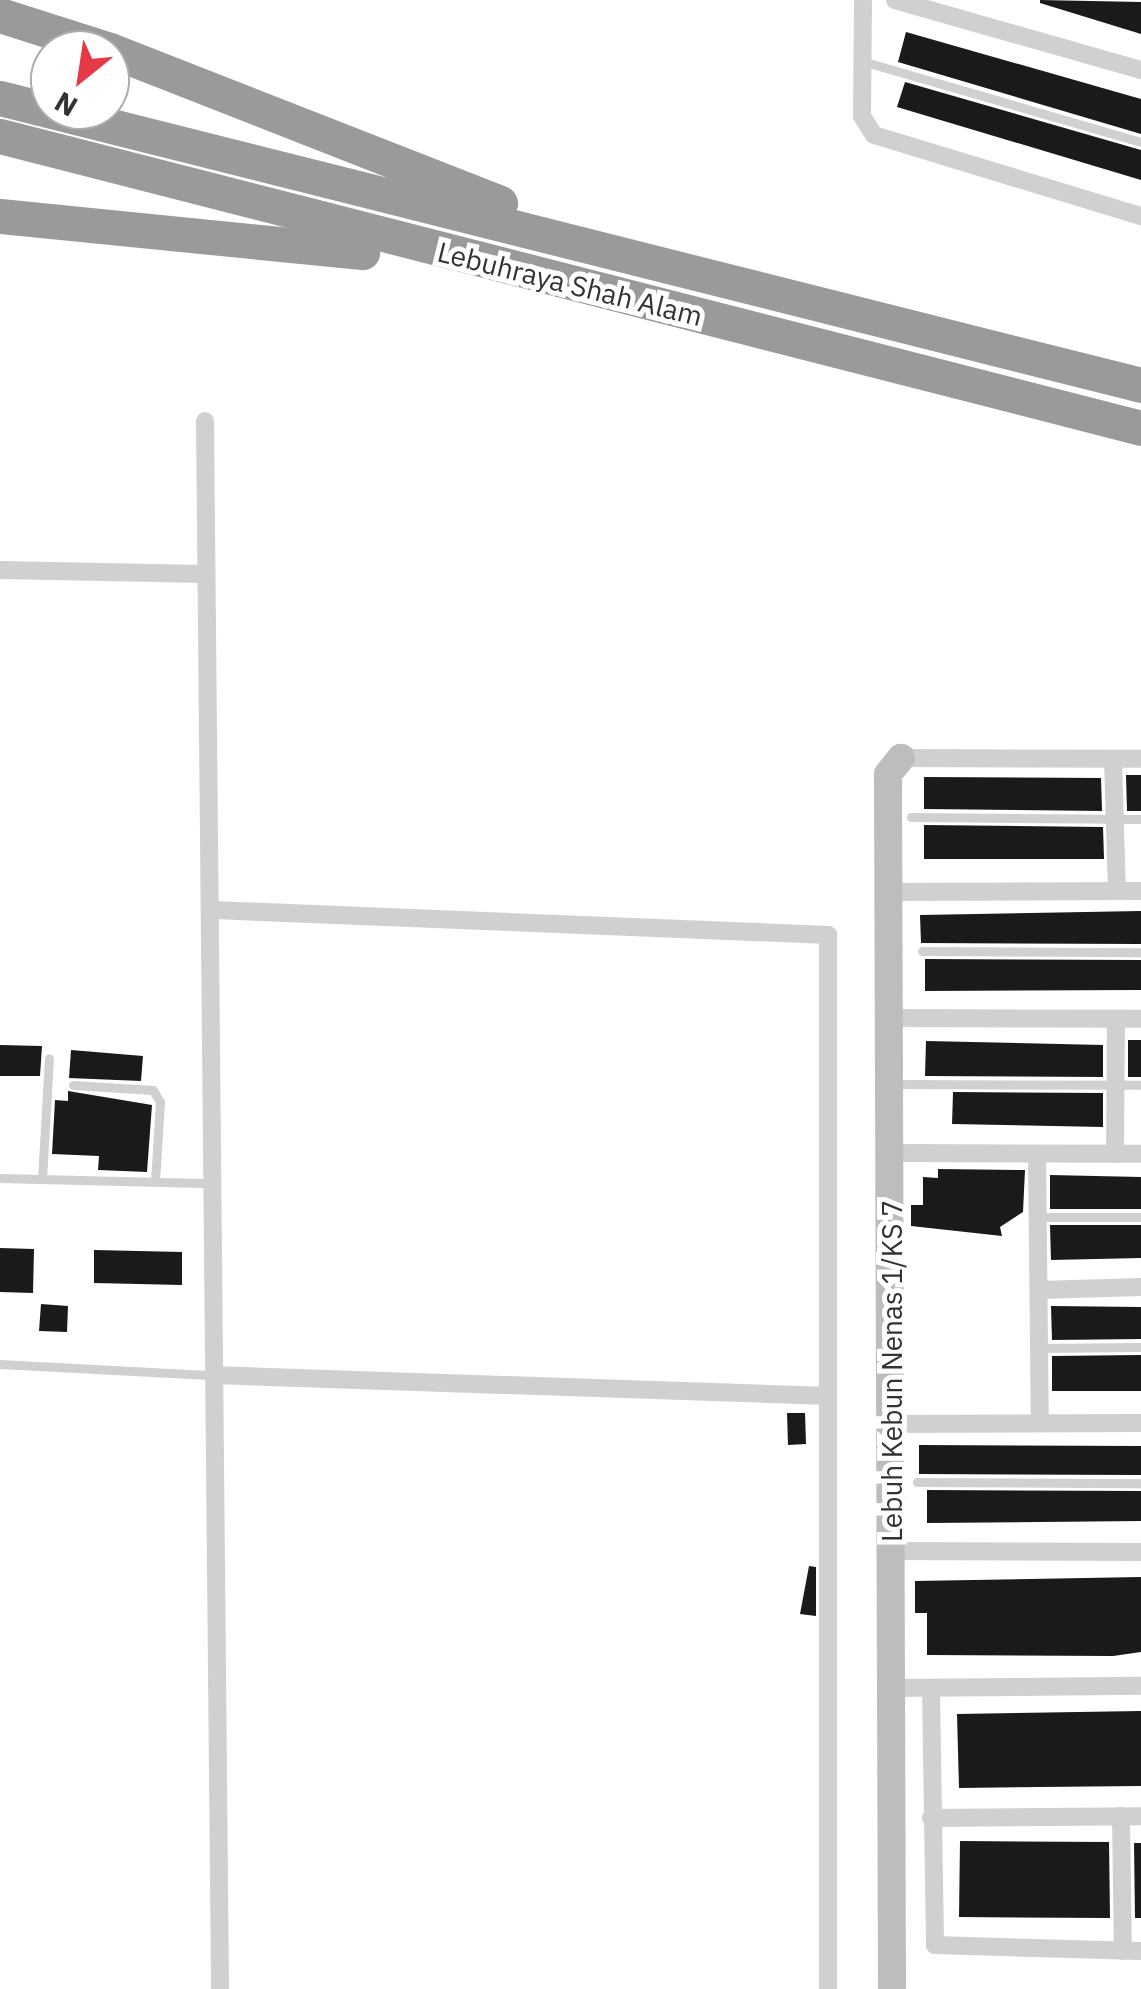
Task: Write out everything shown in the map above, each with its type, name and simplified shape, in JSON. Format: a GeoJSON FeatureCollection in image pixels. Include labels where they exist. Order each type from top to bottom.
{"type":"FeatureCollection","features":[{"type":"Feature","properties":{"kind":"highway"},"geometry":{"type":"LineString","coordinates":[[0,15],[47,30]]}},
{"type":"Feature","properties":{"kind":"highway"},"geometry":{"type":"LineString","coordinates":[[130,58],[523,212],[769,288],[1141,362]]}},
{"type":"Feature","properties":{"kind":"highway","name":"Lebuhraya Shah Alam"},"geometry":{"type":"LineString","coordinates":[[0,98],[769,288],[1141,385]]}},
{"type":"Feature","properties":{"kind":"highway","name":"Lebuhraya Shah Alam"},"geometry":{"type":"LineString","coordinates":[[0,136],[1141,428]]}},
{"type":"Feature","properties":{"kind":"highway"},"geometry":{"type":"LineString","coordinates":[[0,216],[312,243],[609,294]]}},
{"type":"Feature","properties":{"kind":"highway"},"geometry":{"type":"LineString","coordinates":[[1034,402],[1141,437]]}},
{"type":"Feature","properties":{"kind":"street"},"geometry":{"type":"LineString","coordinates":[[864,0],[864,127],[874,136],[1141,216]]}},
{"type":"Feature","properties":{"kind":"street"},"geometry":{"type":"LineString","coordinates":[[895,0],[1141,70]]}},
{"type":"Feature","properties":{"kind":"street"},"geometry":{"type":"LineString","coordinates":[[206,421],[205,574],[214,910],[213,1374],[220,1989]]}},
{"type":"Feature","properties":{"kind":"street"},"geometry":{"type":"LineString","coordinates":[[0,570],[205,574]]}},
{"type":"Feature","properties":{"kind":"street"},"geometry":{"type":"LineString","coordinates":[[900,758],[1141,759]]}},
{"type":"Feature","properties":{"kind":"street","name":"Lebuh Kebun Nenas 1/KS 7"},"geometry":{"type":"LineString","coordinates":[[892,1989],[893,1153],[888,774],[900,758]]}},
{"type":"Feature","properties":{"kind":"street"},"geometry":{"type":"LineString","coordinates":[[1113,759],[1117,891]]}},
{"type":"Feature","properties":{"kind":"street"},"geometry":{"type":"LineString","coordinates":[[888,892],[1141,891]]}},
{"type":"Feature","properties":{"kind":"street"},"geometry":{"type":"LineString","coordinates":[[214,910],[828,935],[828,1989]]}},
{"type":"Feature","properties":{"kind":"street"},"geometry":{"type":"LineString","coordinates":[[891,1018],[1141,1019]]}},
{"type":"Feature","properties":{"kind":"street"},"geometry":{"type":"LineString","coordinates":[[1115,1154],[1116,1019]]}},
{"type":"Feature","properties":{"kind":"street"},"geometry":{"type":"LineString","coordinates":[[893,1153],[1141,1154]]}},
{"type":"Feature","properties":{"kind":"street"},"geometry":{"type":"LineString","coordinates":[[1037,1154],[1040,1423]]}},
{"type":"Feature","properties":{"kind":"street"},"geometry":{"type":"LineString","coordinates":[[1038,1290],[1141,1287]]}},
{"type":"Feature","properties":{"kind":"street"},"geometry":{"type":"LineString","coordinates":[[213,1374],[828,1396]]}},
{"type":"Feature","properties":{"kind":"street"},"geometry":{"type":"LineString","coordinates":[[890,1424],[1141,1422]]}},
{"type":"Feature","properties":{"kind":"street"},"geometry":{"type":"LineString","coordinates":[[890,1551],[1141,1552]]}},
{"type":"Feature","properties":{"kind":"street"},"geometry":{"type":"LineString","coordinates":[[890,1688],[1141,1686]]}},
{"type":"Feature","properties":{"kind":"street"},"geometry":{"type":"LineString","coordinates":[[930,1689],[935,1945],[1132,1951],[1121,1816]]}},
{"type":"Feature","properties":{"kind":"street"},"geometry":{"type":"LineString","coordinates":[[931,1818],[1141,1816]]}},
{"type":"Feature","properties":{"kind":"lane"},"geometry":{"type":"LineString","coordinates":[[862,61],[1141,142]]}},
{"type":"Feature","properties":{"kind":"lane"},"geometry":{"type":"LineString","coordinates":[[911,817],[1141,820]]}},
{"type":"Feature","properties":{"kind":"lane"},"geometry":{"type":"LineString","coordinates":[[922,951],[1141,952]]}},
{"type":"Feature","properties":{"kind":"lane"},"geometry":{"type":"LineString","coordinates":[[42,1179],[49,1058]]}},
{"type":"Feature","properties":{"kind":"lane"},"geometry":{"type":"LineString","coordinates":[[892,1084],[1141,1085]]}},
{"type":"Feature","properties":{"kind":"lane"},"geometry":{"type":"LineString","coordinates":[[73,1085],[153,1090],[160,1102],[155,1182]]}},
{"type":"Feature","properties":{"kind":"lane"},"geometry":{"type":"LineString","coordinates":[[0,1178],[214,1183]]}},
{"type":"Feature","properties":{"kind":"lane"},"geometry":{"type":"LineString","coordinates":[[1038,1217],[1141,1217]]}},
{"type":"Feature","properties":{"kind":"lane"},"geometry":{"type":"LineString","coordinates":[[1040,1348],[1141,1347]]}},
{"type":"Feature","properties":{"kind":"lane"},"geometry":{"type":"LineString","coordinates":[[0,1364],[213,1374]]}},
{"type":"Feature","properties":{"kind":"lane"},"geometry":{"type":"LineString","coordinates":[[918,1482],[1141,1483]]}},
{"type":"Feature","properties":{"kind":"building"},"geometry":{"type":"Polygon","coordinates":[[[1141,2],[1141,34],[1040,3],[1141,2]]]}},
{"type":"Feature","properties":{"kind":"building"},"geometry":{"type":"Polygon","coordinates":[[[906,32],[1141,99],[1141,134],[898,62],[906,32]]]}},
{"type":"Feature","properties":{"kind":"building"},"geometry":{"type":"Polygon","coordinates":[[[905,82],[1141,150],[1141,180],[897,107],[905,82]]]}},
{"type":"Feature","properties":{"kind":"building"},"geometry":{"type":"Polygon","coordinates":[[[1126,775],[1141,775],[1141,811],[1127,811],[1126,775]]]}},
{"type":"Feature","properties":{"kind":"building"},"geometry":{"type":"Polygon","coordinates":[[[924,777],[1101,778],[1102,811],[924,809],[924,777]]]}},
{"type":"Feature","properties":{"kind":"building"},"geometry":{"type":"Polygon","coordinates":[[[924,825],[1103,827],[1104,859],[924,859],[924,825]]]}},
{"type":"Feature","properties":{"kind":"building"},"geometry":{"type":"Polygon","coordinates":[[[1141,911],[1141,944],[921,943],[920,915],[1141,911]]]}},
{"type":"Feature","properties":{"kind":"building"},"geometry":{"type":"Polygon","coordinates":[[[925,959],[1141,960],[1141,990],[925,991],[925,959]]]}},
{"type":"Feature","properties":{"kind":"building"},"geometry":{"type":"Polygon","coordinates":[[[1128,1040],[1141,1040],[1141,1077],[1128,1077],[1128,1040]]]}},
{"type":"Feature","properties":{"kind":"building"},"geometry":{"type":"Polygon","coordinates":[[[926,1041],[1103,1045],[1103,1077],[925,1076],[926,1041]]]}},
{"type":"Feature","properties":{"kind":"building"},"geometry":{"type":"Polygon","coordinates":[[[0,1045],[42,1046],[40,1076],[0,1076],[0,1045]]]}},
{"type":"Feature","properties":{"kind":"building"},"geometry":{"type":"Polygon","coordinates":[[[71,1050],[143,1056],[141,1081],[69,1078],[71,1050]]]}},
{"type":"Feature","properties":{"kind":"building"},"geometry":{"type":"Polygon","coordinates":[[[68,1091],[152,1105],[147,1172],[98,1170],[99,1156],[52,1154],[55,1100],[68,1101],[68,1091]]]}},
{"type":"Feature","properties":{"kind":"building"},"geometry":{"type":"Polygon","coordinates":[[[953,1092],[1103,1093],[1103,1127],[952,1124],[953,1092]]]}},
{"type":"Feature","properties":{"kind":"building"},"geometry":{"type":"Polygon","coordinates":[[[938,1169],[1025,1170],[1023,1212],[1000,1227],[1002,1236],[911,1226],[911,1205],[923,1205],[923,1177],[938,1178],[938,1169]]]}},
{"type":"Feature","properties":{"kind":"building"},"geometry":{"type":"Polygon","coordinates":[[[1050,1175],[1141,1177],[1141,1209],[1050,1209],[1050,1175]]]}},
{"type":"Feature","properties":{"kind":"building"},"geometry":{"type":"Polygon","coordinates":[[[1050,1225],[1141,1225],[1141,1258],[1051,1260],[1050,1225]]]}},
{"type":"Feature","properties":{"kind":"building"},"geometry":{"type":"Polygon","coordinates":[[[0,1248],[34,1249],[33,1293],[0,1292],[0,1248]]]}},
{"type":"Feature","properties":{"kind":"building"},"geometry":{"type":"Polygon","coordinates":[[[94,1250],[182,1252],[182,1285],[94,1283],[94,1250]]]}},
{"type":"Feature","properties":{"kind":"building"},"geometry":{"type":"Polygon","coordinates":[[[41,1304],[68,1306],[67,1332],[39,1331],[41,1304]]]}},
{"type":"Feature","properties":{"kind":"building"},"geometry":{"type":"Polygon","coordinates":[[[1051,1306],[1141,1307],[1141,1339],[1052,1340],[1051,1306]]]}},
{"type":"Feature","properties":{"kind":"building"},"geometry":{"type":"Polygon","coordinates":[[[1141,1355],[1141,1391],[1052,1391],[1052,1356],[1141,1355]]]}},
{"type":"Feature","properties":{"kind":"building"},"geometry":{"type":"Polygon","coordinates":[[[787,1413],[805,1413],[806,1444],[788,1445],[787,1413]]]}},
{"type":"Feature","properties":{"kind":"building"},"geometry":{"type":"Polygon","coordinates":[[[919,1445],[1141,1446],[1141,1475],[919,1474],[919,1445]]]}},
{"type":"Feature","properties":{"kind":"building"},"geometry":{"type":"Polygon","coordinates":[[[927,1490],[1141,1491],[1141,1521],[927,1523],[927,1490]]]}},
{"type":"Feature","properties":{"kind":"building"},"geometry":{"type":"Polygon","coordinates":[[[809,1566],[816,1567],[816,1616],[800,1614],[809,1566]]]}},
{"type":"Feature","properties":{"kind":"building"},"geometry":{"type":"Polygon","coordinates":[[[1141,1577],[1141,1652],[1113,1656],[927,1655],[927,1613],[915,1613],[915,1581],[1141,1577]]]}},
{"type":"Feature","properties":{"kind":"building"},"geometry":{"type":"Polygon","coordinates":[[[1141,1711],[1141,1786],[959,1788],[957,1714],[1141,1711]]]}},
{"type":"Feature","properties":{"kind":"building"},"geometry":{"type":"Polygon","coordinates":[[[960,1841],[1109,1842],[1110,1918],[959,1917],[960,1841]]]}},
{"type":"Feature","properties":{"kind":"building"},"geometry":{"type":"Polygon","coordinates":[[[1134,1843],[1141,1843],[1141,1918],[1135,1918],[1134,1843]]]}}]}
